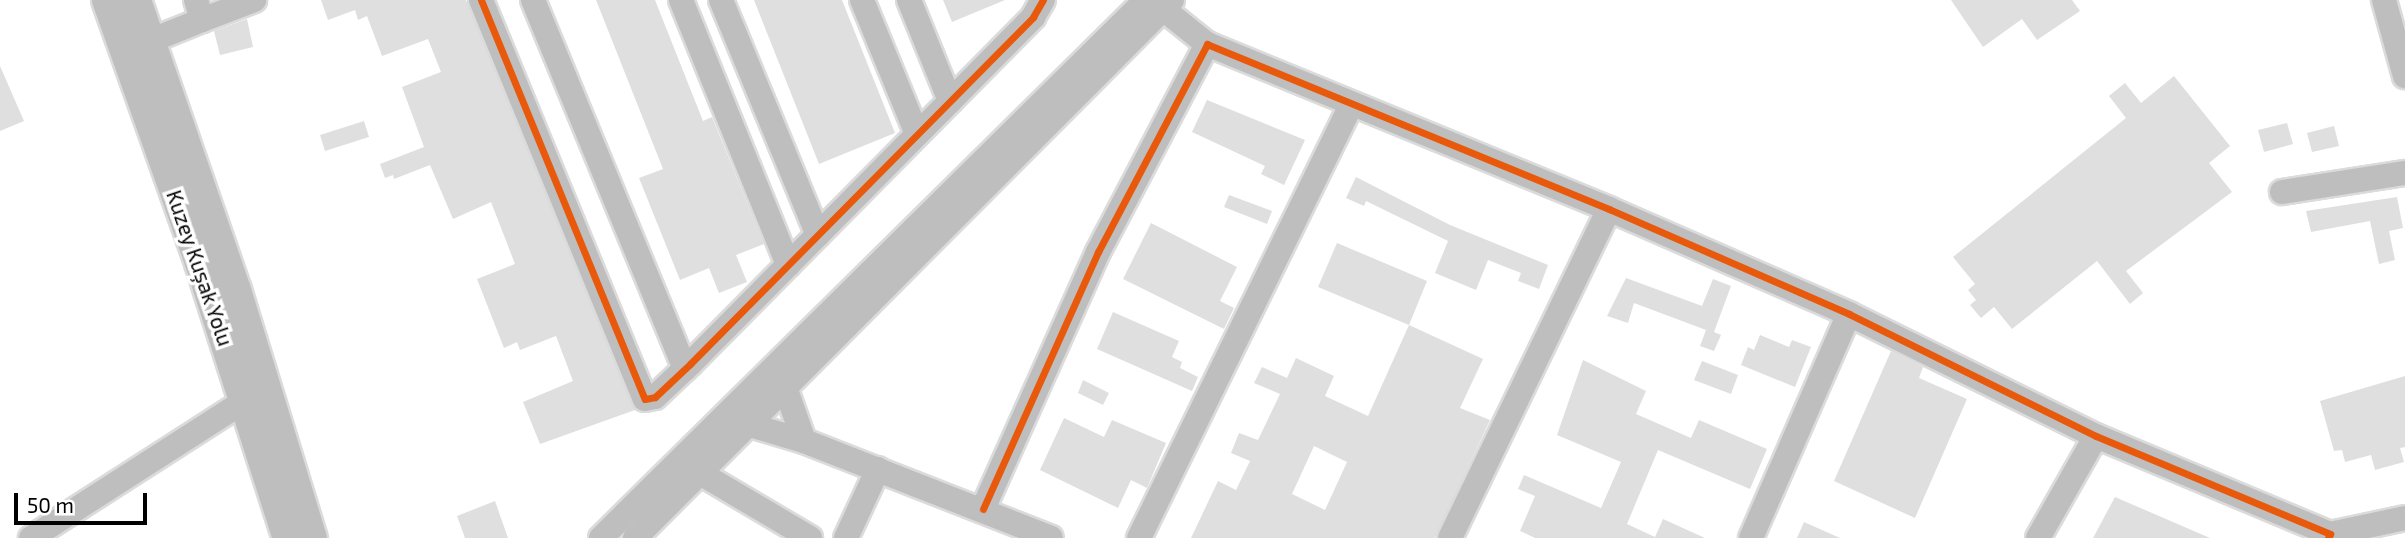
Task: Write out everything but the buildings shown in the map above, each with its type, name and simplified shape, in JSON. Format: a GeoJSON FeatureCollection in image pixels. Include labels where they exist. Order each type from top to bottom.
{"type":"FeatureCollection","features":[{"type":"Feature","properties":{"kind":"main road","name":"Kuzey Kuşak Yolu"},"geometry":{"type":"LineString","coordinates":[[107,0],[137,46],[236,290],[312,538]]}},
{"type":"Feature","properties":{"kind":"main road","name":"Kuzey Kuşak Yolu"},"geometry":{"type":"LineString","coordinates":[[135,0],[137,46],[288,538]]}},
{"type":"Feature","properties":{"kind":"street"},"geometry":{"type":"LineString","coordinates":[[137,46],[199,10],[254,0]]}},
{"type":"Feature","properties":{"kind":"street"},"geometry":{"type":"LineString","coordinates":[[481,0],[645,400],[655,397],[685,369],[1033,17],[1043,0]]}},
{"type":"Feature","properties":{"kind":"street"},"geometry":{"type":"LineString","coordinates":[[533,0],[685,369]]}},
{"type":"Feature","properties":{"kind":"street"},"geometry":{"type":"LineString","coordinates":[[681,0],[788,265]]}},
{"type":"Feature","properties":{"kind":"street"},"geometry":{"type":"LineString","coordinates":[[721,0],[818,235]]}},
{"type":"Feature","properties":{"kind":"street"},"geometry":{"type":"LineString","coordinates":[[862,0],[917,134]]}},
{"type":"Feature","properties":{"kind":"street"},"geometry":{"type":"LineString","coordinates":[[909,0],[950,101]]}},
{"type":"Feature","properties":{"kind":"street"},"geometry":{"type":"LineString","coordinates":[[2384,0],[2405,76]]}},
{"type":"Feature","properties":{"kind":"street"},"geometry":{"type":"LineString","coordinates":[[601,538],[737,421],[1158,2],[1207,44],[1609,209],[1849,314],[2096,436],[2329,536],[2405,517]]}},
{"type":"Feature","properties":{"kind":"street"},"geometry":{"type":"LineString","coordinates":[[983,509],[1098,252],[1207,44]]}},
{"type":"Feature","properties":{"kind":"street"},"geometry":{"type":"LineString","coordinates":[[1139,538],[1352,104]]}},
{"type":"Feature","properties":{"kind":"street"},"geometry":{"type":"LineString","coordinates":[[2282,192],[2405,173]]}},
{"type":"Feature","properties":{"kind":"street"},"geometry":{"type":"LineString","coordinates":[[1450,538],[1609,209]]}},
{"type":"Feature","properties":{"kind":"street"},"geometry":{"type":"LineString","coordinates":[[1751,538],[1849,314]]}},
{"type":"Feature","properties":{"kind":"street"},"geometry":{"type":"LineString","coordinates":[[777,381],[804,441]]}},
{"type":"Feature","properties":{"kind":"street"},"geometry":{"type":"LineString","coordinates":[[31,538],[244,401]]}},
{"type":"Feature","properties":{"kind":"street"},"geometry":{"type":"LineString","coordinates":[[737,421],[804,441],[878,468],[1051,538]]}},
{"type":"Feature","properties":{"kind":"street"},"geometry":{"type":"LineString","coordinates":[[635,538],[700,473],[737,421]]}},
{"type":"Feature","properties":{"kind":"street"},"geometry":{"type":"LineString","coordinates":[[2038,538],[2096,436]]}},
{"type":"Feature","properties":{"kind":"street"},"geometry":{"type":"LineString","coordinates":[[846,538],[878,468]]}},
{"type":"Feature","properties":{"kind":"street"},"geometry":{"type":"LineString","coordinates":[[700,473],[810,538]]}},
{"type":"Feature","properties":{"kind":"cycle path"},"geometry":{"type":"LineString","coordinates":[[481,0],[645,399],[655,397],[690,364],[1033,17],[1043,0]]}},
{"type":"Feature","properties":{"kind":"cycle path"},"geometry":{"type":"LineString","coordinates":[[983,509],[1098,252],[1207,44],[1609,209],[1849,314],[2096,436],[2330,534],[2328,538]]}}]}
